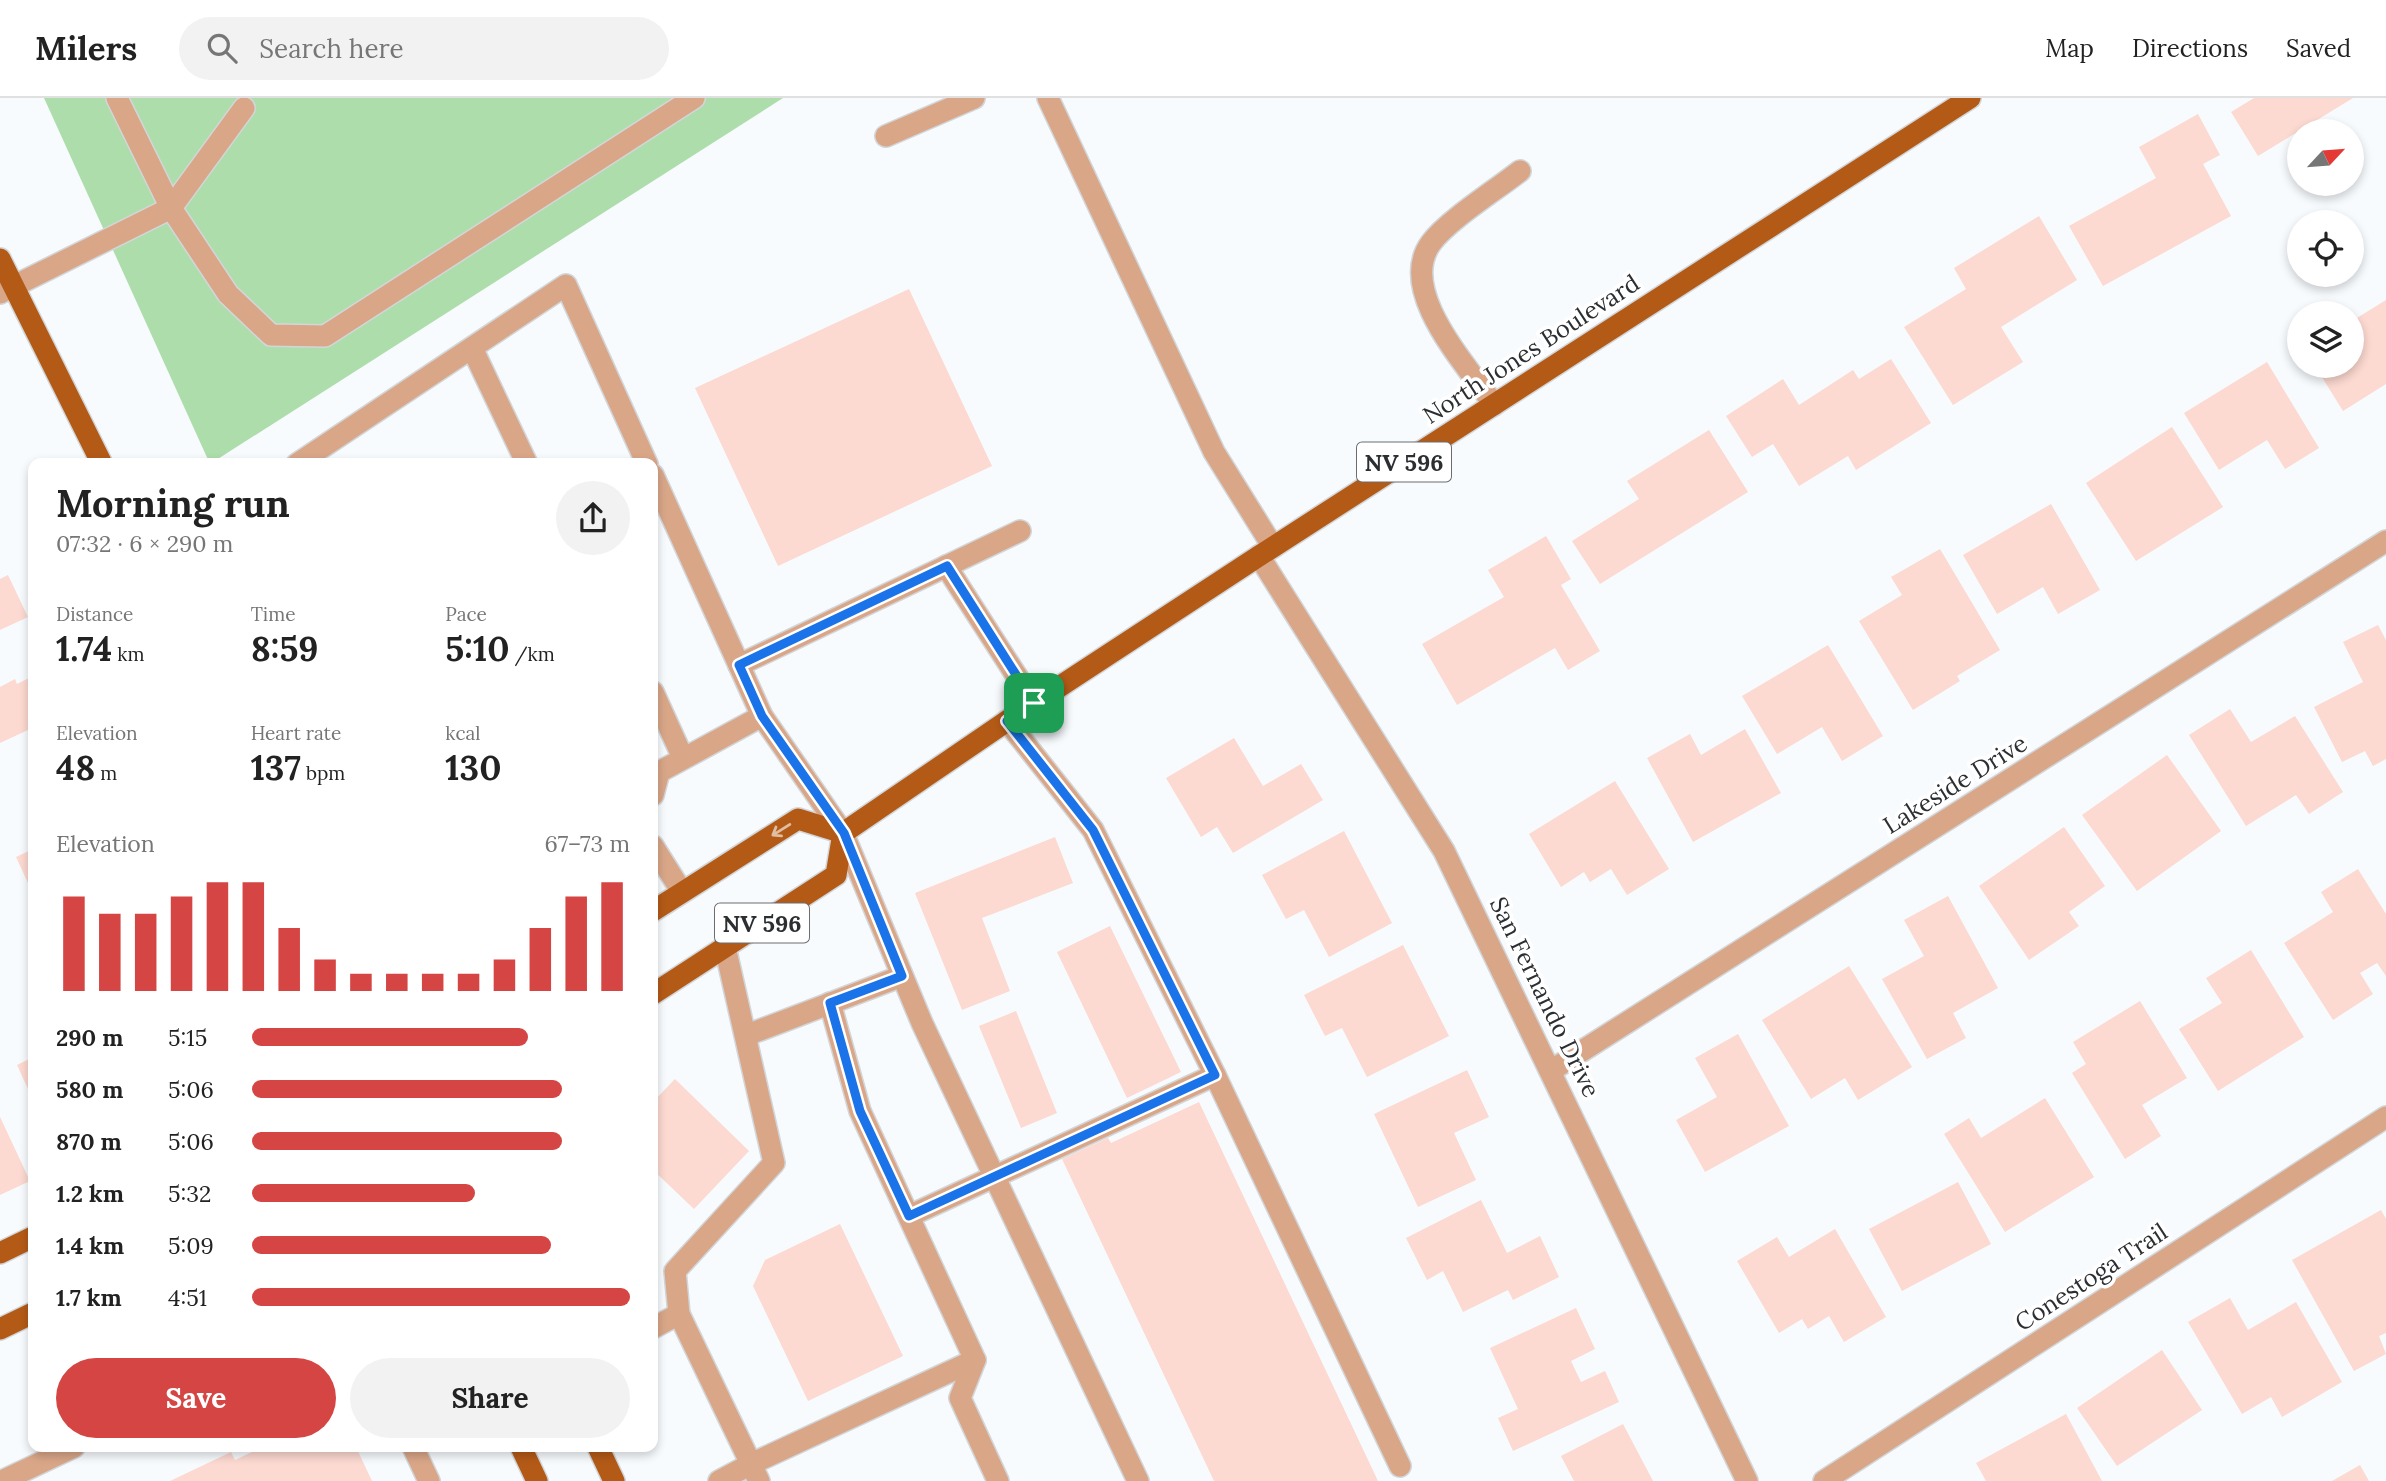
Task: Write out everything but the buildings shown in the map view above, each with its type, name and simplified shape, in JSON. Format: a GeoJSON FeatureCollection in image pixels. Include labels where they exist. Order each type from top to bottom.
{"type":"FeatureCollection","features":[{"type":"Feature","properties":{"kind":"main road","name":"North Jones Boulevard"},"geometry":{"type":"LineString","coordinates":[[844,833],[1034,703],[1970,98]]}},
{"type":"Feature","properties":{"kind":"main road"},"geometry":{"type":"LineString","coordinates":[[0,259],[6,290],[99,458]]}},
{"type":"Feature","properties":{"kind":"main road","name":"NV 596"},"geometry":{"type":"LineString","coordinates":[[658,908],[798,819],[844,833],[836,875],[658,991]]}},
{"type":"Feature","properties":{"kind":"main road"},"geometry":{"type":"LineString","coordinates":[[0,1253],[28,1239]]}},
{"type":"Feature","properties":{"kind":"main road"},"geometry":{"type":"LineString","coordinates":[[0,1329],[28,1315]]}},
{"type":"Feature","properties":{"kind":"main road"},"geometry":{"type":"LineString","coordinates":[[523,1452],[534,1480]]}},
{"type":"Feature","properties":{"kind":"main road"},"geometry":{"type":"LineString","coordinates":[[600,1452],[614,1481]]}},
{"type":"Feature","properties":{"kind":"street"},"geometry":{"type":"LineString","coordinates":[[117,98],[170,208],[228,294],[271,335],[325,336],[694,98]]}},
{"type":"Feature","properties":{"kind":"street"},"geometry":{"type":"LineString","coordinates":[[886,136],[974,98]]}},
{"type":"Feature","properties":{"kind":"street","name":"San Fernando Drive"},"geometry":{"type":"LineString","coordinates":[[1048,98],[1214,452],[1266,552],[1444,850],[1552,1070],[1747,1481]]}},
{"type":"Feature","properties":{"kind":"street"},"geometry":{"type":"LineString","coordinates":[[6,290],[170,208],[244,108]]}},
{"type":"Feature","properties":{"kind":"street"},"geometry":{"type":"LineString","coordinates":[[1494,405],[1429,310],[1421,272],[1432,242],[1520,172]]}},
{"type":"Feature","properties":{"kind":"street"},"geometry":{"type":"LineString","coordinates":[[306,458],[566,285],[645,458]]}},
{"type":"Feature","properties":{"kind":"street"},"geometry":{"type":"LineString","coordinates":[[472,348],[524,458]]}},
{"type":"Feature","properties":{"kind":"street"},"geometry":{"type":"LineString","coordinates":[[658,486],[762,716],[844,833],[902,976],[992,1176],[1138,1481]]}},
{"type":"Feature","properties":{"kind":"street"},"geometry":{"type":"LineString","coordinates":[[739,665],[1020,531]]}},
{"type":"Feature","properties":{"kind":"street","name":"Lakeside Drive"},"geometry":{"type":"LineString","coordinates":[[1552,1070],[2386,541]]}},
{"type":"Feature","properties":{"kind":"street"},"geometry":{"type":"LineString","coordinates":[[947,566],[1034,703]]}},
{"type":"Feature","properties":{"kind":"street"},"geometry":{"type":"LineString","coordinates":[[658,703],[683,758]]}},
{"type":"Feature","properties":{"kind":"street"},"geometry":{"type":"LineString","coordinates":[[658,770],[762,716]]}},
{"type":"Feature","properties":{"kind":"street"},"geometry":{"type":"LineString","coordinates":[[1007,721],[1093,830],[1215,1075],[1400,1466]]}},
{"type":"Feature","properties":{"kind":"street"},"geometry":{"type":"LineString","coordinates":[[658,854],[682,892]]}},
{"type":"Feature","properties":{"kind":"street"},"geometry":{"type":"LineString","coordinates":[[725,947],[774,1163],[675,1271],[679,1314],[755,1473]]}},
{"type":"Feature","properties":{"kind":"street"},"geometry":{"type":"LineString","coordinates":[[747,1035],[902,976]]}},
{"type":"Feature","properties":{"kind":"street"},"geometry":{"type":"LineString","coordinates":[[830,1003],[860,1111],[975,1360],[960,1398],[999,1481]]}},
{"type":"Feature","properties":{"kind":"street"},"geometry":{"type":"LineString","coordinates":[[909,1216],[1215,1075]]}},
{"type":"Feature","properties":{"kind":"street","name":"Conestoga Trail"},"geometry":{"type":"LineString","coordinates":[[1824,1481],[2386,1117]]}},
{"type":"Feature","properties":{"kind":"street"},"geometry":{"type":"LineString","coordinates":[[658,1325],[679,1314]]}},
{"type":"Feature","properties":{"kind":"street"},"geometry":{"type":"LineString","coordinates":[[719,1481],[755,1473],[975,1360]]}},
{"type":"Feature","properties":{"kind":"street"},"geometry":{"type":"LineString","coordinates":[[2,1481],[63,1452]]}},
{"type":"Feature","properties":{"kind":"street"},"geometry":{"type":"LineString","coordinates":[[415,1452],[429,1481]]}},
{"type":"Feature","properties":{"kind":"green space"},"geometry":{"type":"Polygon","coordinates":[[[44,98],[783,98],[219,458],[207,458],[44,98]]]}},
{"type":"Feature","properties":{"kind":"route"},"geometry":{"type":"LineString","coordinates":[[947,566],[1034,703],[1007,721],[1093,830],[1215,1075],[909,1216],[860,1111],[830,1003],[902,976],[844,833],[762,716],[739,665],[947,566]]}}]}
